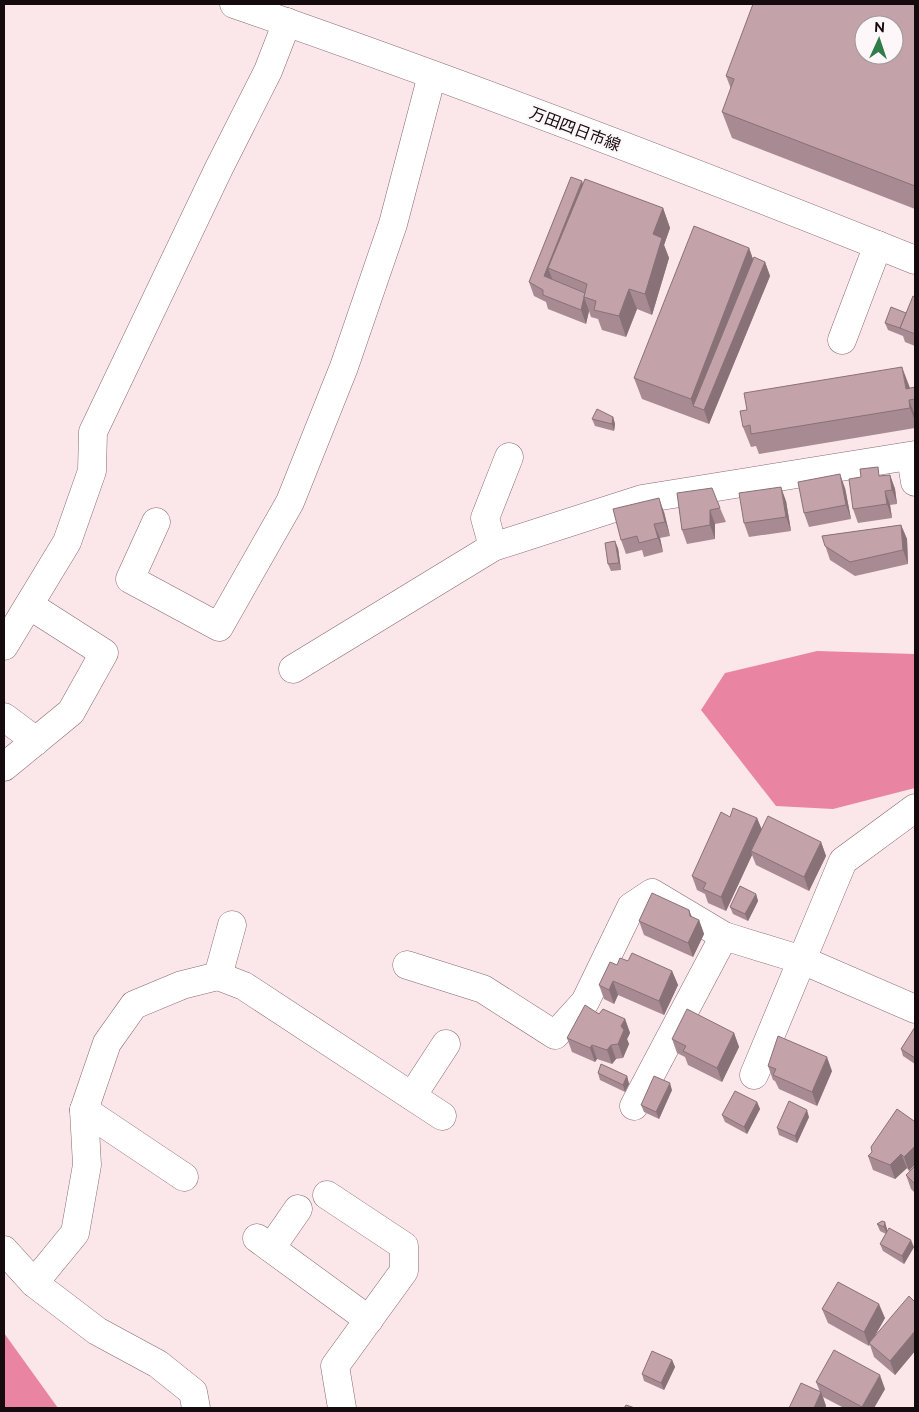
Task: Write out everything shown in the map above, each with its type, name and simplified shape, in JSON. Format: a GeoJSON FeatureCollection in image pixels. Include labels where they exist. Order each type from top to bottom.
{"type":"FeatureCollection","features":[{"type":"Feature","properties":{"kind":"street","name":"万田四日市線"},"geometry":{"type":"LineString","coordinates":[[234,4],[432,75],[915,260]]}},
{"type":"Feature","properties":{"kind":"street"},"geometry":{"type":"LineString","coordinates":[[4,646],[67,542],[92,472],[93,432],[219,168],[268,71],[287,22]]}},
{"type":"Feature","properties":{"kind":"street"},"geometry":{"type":"LineString","coordinates":[[156,522],[130,579],[219,627],[290,502],[344,367],[393,224],[432,75]]}},
{"type":"Feature","properties":{"kind":"street"},"geometry":{"type":"LineString","coordinates":[[842,340],[878,245]]}},
{"type":"Feature","properties":{"kind":"street"},"geometry":{"type":"LineString","coordinates":[[493,547],[485,518],[509,457]]}},
{"type":"Feature","properties":{"kind":"street"},"geometry":{"type":"LineString","coordinates":[[293,669],[493,547],[642,499],[914,465]]}},
{"type":"Feature","properties":{"kind":"street"},"geometry":{"type":"LineString","coordinates":[[4,767],[71,712],[104,653],[29,605]]}},
{"type":"Feature","properties":{"kind":"street"},"geometry":{"type":"LineString","coordinates":[[4,716],[36,741]]}},
{"type":"Feature","properties":{"kind":"street"},"geometry":{"type":"LineString","coordinates":[[754,1075],[843,861],[915,808]]}},
{"type":"Feature","properties":{"kind":"street"},"geometry":{"type":"LineString","coordinates":[[407,965],[483,989],[555,1035],[585,1002],[631,906],[652,892],[724,936],[802,960],[915,1009]]}},
{"type":"Feature","properties":{"kind":"street"},"geometry":{"type":"LineString","coordinates":[[218,976],[232,925]]}},
{"type":"Feature","properties":{"kind":"street"},"geometry":{"type":"LineString","coordinates":[[634,1106],[724,936]]}},
{"type":"Feature","properties":{"kind":"street"},"geometry":{"type":"LineString","coordinates":[[34,1283],[75,1233],[87,1165],[84,1110],[107,1043],[134,1005],[182,986],[218,976],[244,986],[442,1116]]}},
{"type":"Feature","properties":{"kind":"street"},"geometry":{"type":"LineString","coordinates":[[412,1096],[446,1044]]}},
{"type":"Feature","properties":{"kind":"street"},"geometry":{"type":"LineString","coordinates":[[84,1110],[184,1177]]}},
{"type":"Feature","properties":{"kind":"street"},"geometry":{"type":"LineString","coordinates":[[327,1195],[404,1246],[404,1271],[335,1366],[342,1408]]}},
{"type":"Feature","properties":{"kind":"street"},"geometry":{"type":"LineString","coordinates":[[298,1209],[264,1243],[369,1320]]}},
{"type":"Feature","properties":{"kind":"street"},"geometry":{"type":"LineString","coordinates":[[4,1250],[34,1283],[98,1331],[158,1364],[193,1392],[196,1408]]}},
{"type":"Feature","properties":{"kind":"shaded area"},"geometry":{"type":"Polygon","coordinates":[[[817,651],[915,654],[915,788],[833,809],[776,806],[701,710],[725,673],[817,651]]]}},
{"type":"Feature","properties":{"kind":"shaded area"},"geometry":{"type":"Polygon","coordinates":[[[4,1333],[58,1408],[4,1408],[4,1333]]]}},
{"type":"Feature","properties":{"kind":"building"},"geometry":{"type":"Polygon","coordinates":[[[753,4],[915,4],[915,186],[722,112],[734,79],[726,76],[753,4]]]}},
{"type":"Feature","properties":{"kind":"building"},"geometry":{"type":"Polygon","coordinates":[[[571,177],[582,181],[544,276],[585,293],[581,310],[543,295],[543,290],[529,282],[571,177]]]}},
{"type":"Feature","properties":{"kind":"building"},"geometry":{"type":"Polygon","coordinates":[[[585,179],[663,208],[653,234],[662,238],[645,294],[629,289],[619,316],[594,310],[596,301],[584,297],[587,284],[548,268],[585,179]]]}},
{"type":"Feature","properties":{"kind":"building"},"geometry":{"type":"Polygon","coordinates":[[[694,226],[749,248],[691,399],[634,378],[694,226]]]}},
{"type":"Feature","properties":{"kind":"building"},"geometry":{"type":"Polygon","coordinates":[[[754,257],[765,262],[704,410],[693,406],[754,257]]]}},
{"type":"Feature","properties":{"kind":"building"},"geometry":{"type":"Polygon","coordinates":[[[913,296],[915,297],[915,334],[900,328],[913,296]]]}},
{"type":"Feature","properties":{"kind":"building"},"geometry":{"type":"Polygon","coordinates":[[[891,307],[906,313],[900,328],[885,323],[891,307]]]}},
{"type":"Feature","properties":{"kind":"building"},"geometry":{"type":"Polygon","coordinates":[[[902,367],[906,389],[915,387],[915,399],[909,400],[910,408],[751,434],[750,425],[743,427],[740,411],[747,410],[744,393],[902,367]]]}},
{"type":"Feature","properties":{"kind":"building"},"geometry":{"type":"Polygon","coordinates":[[[597,409],[613,417],[612,424],[592,419],[597,409]]]}},
{"type":"Feature","properties":{"kind":"building"},"geometry":{"type":"Polygon","coordinates":[[[878,467],[879,476],[890,475],[892,490],[885,491],[887,504],[853,509],[849,479],[861,477],[860,469],[878,467]]]}},
{"type":"Feature","properties":{"kind":"building"},"geometry":{"type":"Polygon","coordinates":[[[840,474],[846,505],[804,513],[798,482],[840,474]]]}},
{"type":"Feature","properties":{"kind":"building"},"geometry":{"type":"Polygon","coordinates":[[[781,487],[786,517],[744,523],[739,493],[781,487]]]}},
{"type":"Feature","properties":{"kind":"building"},"geometry":{"type":"Polygon","coordinates":[[[712,488],[720,508],[710,510],[710,525],[682,530],[677,493],[712,488]]]}},
{"type":"Feature","properties":{"kind":"building"},"geometry":{"type":"Polygon","coordinates":[[[659,498],[665,522],[654,524],[658,538],[639,543],[637,536],[621,540],[613,509],[659,498]]]}},
{"type":"Feature","properties":{"kind":"building"},"geometry":{"type":"Polygon","coordinates":[[[901,525],[903,550],[850,562],[825,546],[822,536],[901,525]]]}},
{"type":"Feature","properties":{"kind":"building"},"geometry":{"type":"Polygon","coordinates":[[[615,541],[619,563],[608,564],[605,543],[615,541]]]}},
{"type":"Feature","properties":{"kind":"building"},"geometry":{"type":"Polygon","coordinates":[[[733,808],[757,818],[721,897],[703,889],[706,883],[692,876],[721,812],[730,817],[733,808]]]}},
{"type":"Feature","properties":{"kind":"building"},"geometry":{"type":"Polygon","coordinates":[[[768,816],[821,842],[804,877],[751,851],[768,816]]]}},
{"type":"Feature","properties":{"kind":"building"},"geometry":{"type":"Polygon","coordinates":[[[740,886],[756,894],[745,914],[730,907],[740,886]]]}},
{"type":"Feature","properties":{"kind":"building"},"geometry":{"type":"Polygon","coordinates":[[[652,893],[689,910],[690,916],[699,920],[688,943],[639,921],[652,893]]]}},
{"type":"Feature","properties":{"kind":"building"},"geometry":{"type":"Polygon","coordinates":[[[632,953],[672,971],[659,1001],[613,981],[609,990],[599,985],[610,962],[617,965],[620,958],[628,961],[632,953]]]}},
{"type":"Feature","properties":{"kind":"building"},"geometry":{"type":"Polygon","coordinates":[[[585,1005],[599,1014],[603,1009],[625,1019],[621,1026],[624,1030],[618,1044],[611,1045],[607,1050],[592,1045],[590,1048],[567,1038],[585,1005]]]}},
{"type":"Feature","properties":{"kind":"building"},"geometry":{"type":"Polygon","coordinates":[[[687,1009],[734,1033],[717,1068],[683,1051],[686,1046],[672,1039],[687,1009]]]}},
{"type":"Feature","properties":{"kind":"building"},"geometry":{"type":"Polygon","coordinates":[[[915,1027],[915,1058],[901,1049],[915,1027]]]}},
{"type":"Feature","properties":{"kind":"building"},"geometry":{"type":"Polygon","coordinates":[[[778,1036],[827,1057],[812,1092],[773,1075],[776,1069],[768,1066],[778,1036]]]}},
{"type":"Feature","properties":{"kind":"building"},"geometry":{"type":"Polygon","coordinates":[[[601,1064],[627,1076],[623,1085],[598,1073],[601,1064]]]}},
{"type":"Feature","properties":{"kind":"building"},"geometry":{"type":"Polygon","coordinates":[[[654,1076],[670,1083],[656,1112],[641,1105],[654,1076]]]}},
{"type":"Feature","properties":{"kind":"building"},"geometry":{"type":"Polygon","coordinates":[[[735,1091],[757,1102],[744,1127],[722,1115],[735,1091]]]}},
{"type":"Feature","properties":{"kind":"building"},"geometry":{"type":"Polygon","coordinates":[[[789,1101],[807,1110],[795,1136],[777,1128],[789,1101]]]}},
{"type":"Feature","properties":{"kind":"building"},"geometry":{"type":"Polygon","coordinates":[[[897,1109],[915,1121],[915,1146],[904,1157],[901,1154],[890,1165],[868,1156],[872,1152],[871,1147],[897,1109]]]}},
{"type":"Feature","properties":{"kind":"building"},"geometry":{"type":"Polygon","coordinates":[[[915,1166],[915,1184],[906,1175],[915,1166]]]}},
{"type":"Feature","properties":{"kind":"building"},"geometry":{"type":"Polygon","coordinates":[[[882,1221],[885,1222],[884,1227],[877,1224],[882,1221]]]}},
{"type":"Feature","properties":{"kind":"building"},"geometry":{"type":"Polygon","coordinates":[[[889,1228],[911,1240],[902,1256],[880,1244],[889,1228]]]}},
{"type":"Feature","properties":{"kind":"building"},"geometry":{"type":"Polygon","coordinates":[[[838,1282],[879,1304],[864,1332],[822,1309],[838,1282]]]}},
{"type":"Feature","properties":{"kind":"building"},"geometry":{"type":"Polygon","coordinates":[[[909,1296],[915,1302],[915,1331],[890,1361],[869,1343],[909,1296]]]}},
{"type":"Feature","properties":{"kind":"building"},"geometry":{"type":"Polygon","coordinates":[[[834,1350],[880,1375],[862,1407],[816,1382],[834,1350]]]}},
{"type":"Feature","properties":{"kind":"building"},"geometry":{"type":"Polygon","coordinates":[[[652,1351],[672,1360],[661,1383],[642,1374],[652,1351]]]}},
{"type":"Feature","properties":{"kind":"building"},"geometry":{"type":"Polygon","coordinates":[[[801,1383],[821,1392],[814,1408],[789,1408],[801,1383]]]}},
{"type":"Feature","properties":{"kind":"building"},"geometry":{"type":"Polygon","coordinates":[[[626,1405],[635,1408],[624,1408],[626,1405]]]}}]}
